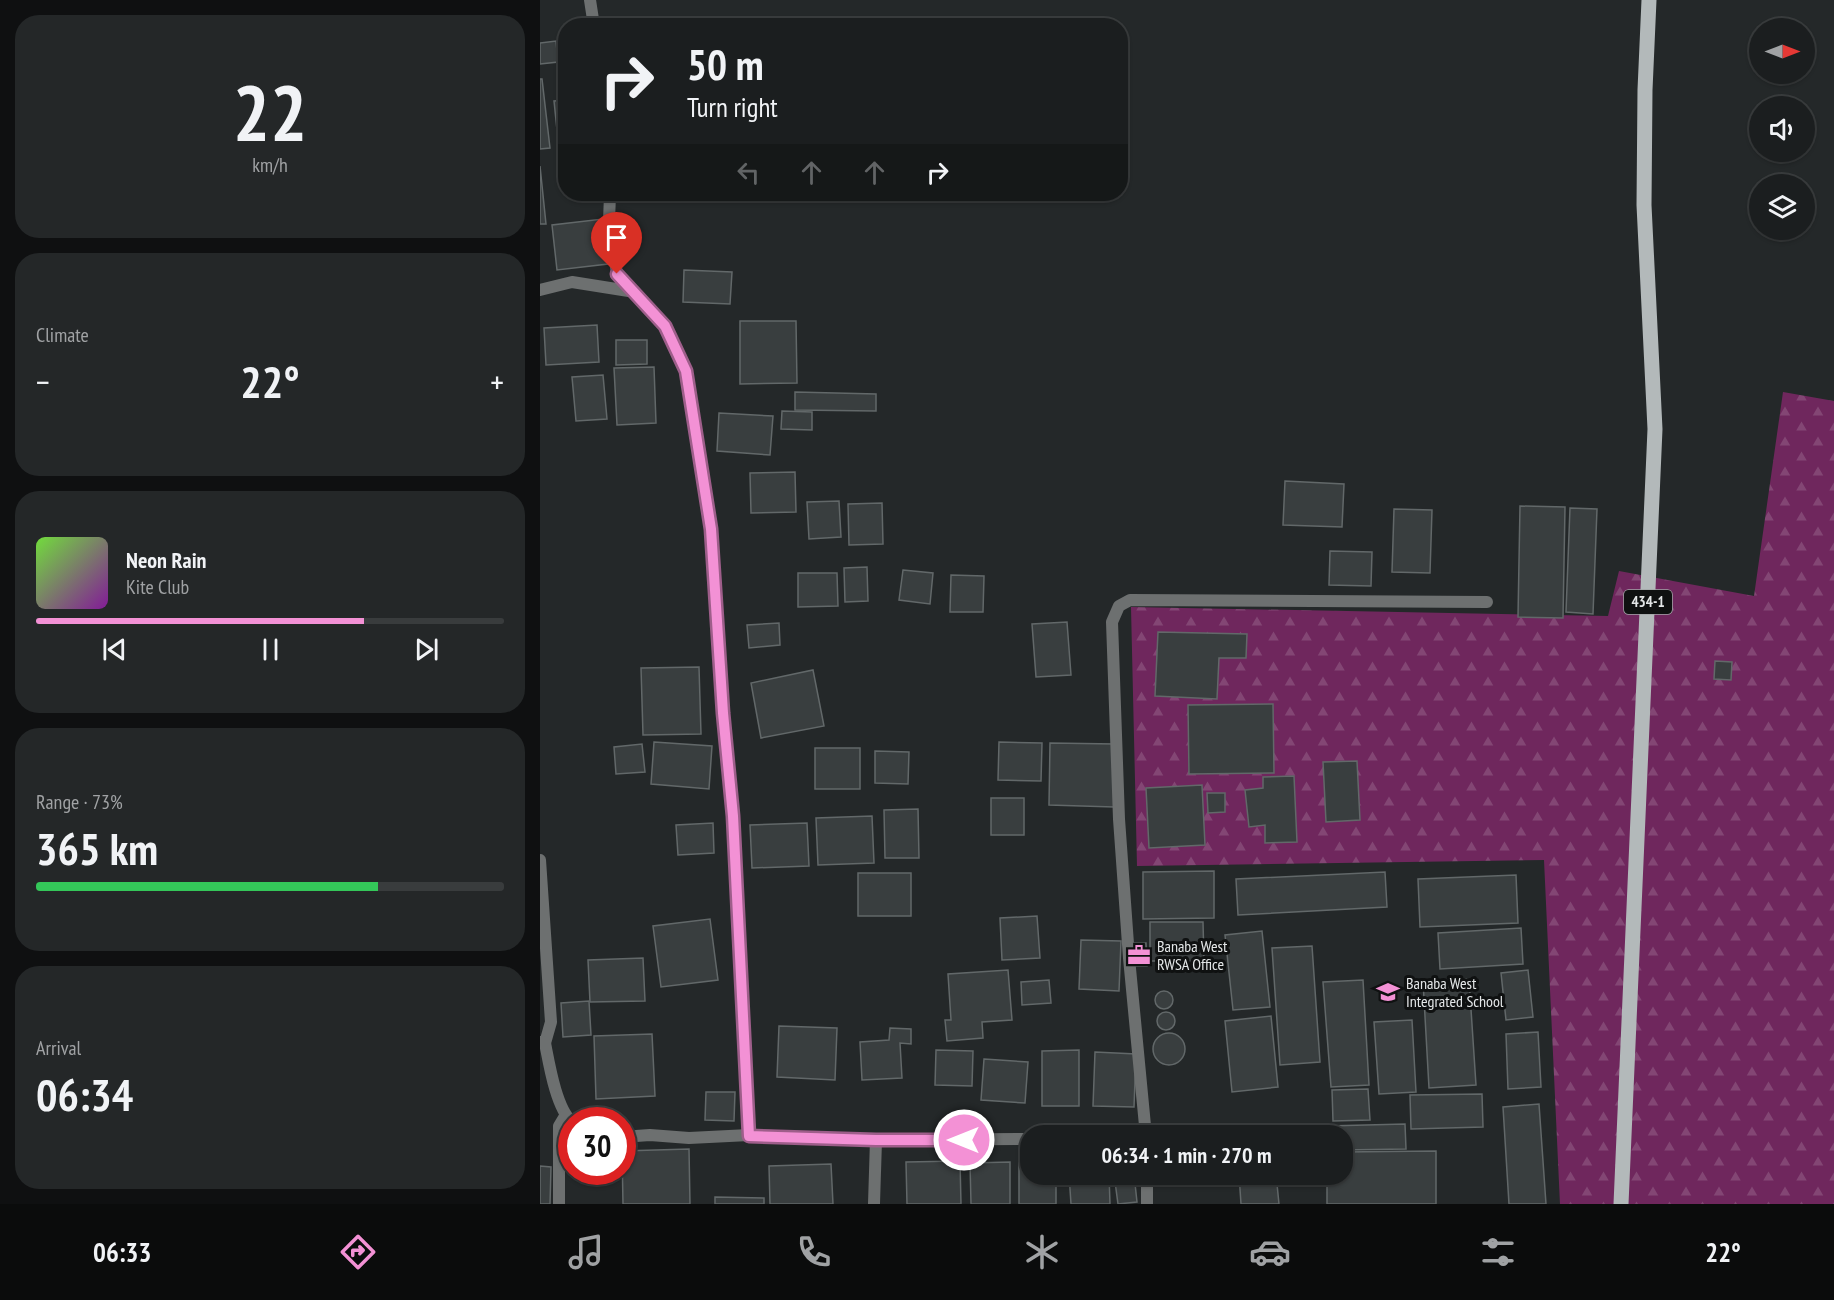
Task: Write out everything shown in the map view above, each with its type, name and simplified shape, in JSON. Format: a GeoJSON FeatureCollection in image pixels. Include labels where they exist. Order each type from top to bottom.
{"type":"FeatureCollection","features":[{"type":"Feature","properties":{"kind":"main road","name":"434-1"},"geometry":{"type":"LineString","coordinates":[[1621,1204],[1655,429],[1644,205],[1645,90],[1649,0]]}},
{"type":"Feature","properties":{"kind":"street"},"geometry":{"type":"LineString","coordinates":[[590,0],[593,18]]}},
{"type":"Feature","properties":{"kind":"street"},"geometry":{"type":"LineString","coordinates":[[610,201],[609,222],[617,274],[665,326],[686,371],[711,529],[722,702],[733,816],[749,1136]]}},
{"type":"Feature","properties":{"kind":"street"},"geometry":{"type":"LineString","coordinates":[[540,290],[572,282],[635,292]]}},
{"type":"Feature","properties":{"kind":"street"},"geometry":{"type":"LineString","coordinates":[[1145,1125],[1119,819],[1112,621],[1119,606],[1130,600],[1487,602]]}},
{"type":"Feature","properties":{"kind":"street"},"geometry":{"type":"LineString","coordinates":[[540,860],[551,1022],[542,1042],[563,1107]]}},
{"type":"Feature","properties":{"kind":"street"},"geometry":{"type":"LineString","coordinates":[[636,1136],[749,1136],[876,1140],[1020,1139]]}},
{"type":"Feature","properties":{"kind":"street"},"geometry":{"type":"LineString","coordinates":[[874,1204],[876,1140]]}},
{"type":"Feature","properties":{"kind":"street"},"geometry":{"type":"LineString","coordinates":[[559,1185],[559,1204]]}},
{"type":"Feature","properties":{"kind":"street"},"geometry":{"type":"LineString","coordinates":[[1147,1185],[1147,1204]]}},
{"type":"Feature","properties":{"kind":"green space"},"geometry":{"type":"Polygon","coordinates":[[[1783,392],[1834,401],[1834,1204],[1560,1204],[1544,860],[1137,866],[1131,607],[1608,616],[1619,571],[1754,596],[1783,392]]]}},
{"type":"Feature","properties":{"kind":"building"},"geometry":{"type":"Polygon","coordinates":[[[556,41],[558,62],[540,64],[540,43],[556,41]]]}},
{"type":"Feature","properties":{"kind":"building"},"geometry":{"type":"Polygon","coordinates":[[[540,79],[542,79],[550,148],[540,149],[540,79]]]}},
{"type":"Feature","properties":{"kind":"building"},"geometry":{"type":"Polygon","coordinates":[[[554,101],[558,101],[558,130],[557,130],[554,101]]]}},
{"type":"Feature","properties":{"kind":"building"},"geometry":{"type":"Polygon","coordinates":[[[540,166],[546,224],[540,224],[540,166]]]}},
{"type":"Feature","properties":{"kind":"building"},"geometry":{"type":"Polygon","coordinates":[[[603,219],[608,264],[557,270],[552,225],[603,219]]]}},
{"type":"Feature","properties":{"kind":"building"},"geometry":{"type":"Polygon","coordinates":[[[684,270],[732,272],[730,304],[683,302],[684,270]]]}},
{"type":"Feature","properties":{"kind":"building"},"geometry":{"type":"Polygon","coordinates":[[[740,321],[796,321],[797,383],[740,384],[740,321]]]}},
{"type":"Feature","properties":{"kind":"building"},"geometry":{"type":"Polygon","coordinates":[[[597,325],[599,362],[546,365],[544,328],[597,325]]]}},
{"type":"Feature","properties":{"kind":"building"},"geometry":{"type":"Polygon","coordinates":[[[616,340],[647,340],[647,364],[616,365],[616,340]]]}},
{"type":"Feature","properties":{"kind":"building"},"geometry":{"type":"Polygon","coordinates":[[[654,367],[656,423],[617,425],[614,368],[654,367]]]}},
{"type":"Feature","properties":{"kind":"building"},"geometry":{"type":"Polygon","coordinates":[[[603,375],[607,419],[576,421],[572,377],[603,375]]]}},
{"type":"Feature","properties":{"kind":"building"},"geometry":{"type":"Polygon","coordinates":[[[795,392],[876,394],[876,411],[795,410],[795,392]]]}},
{"type":"Feature","properties":{"kind":"building"},"geometry":{"type":"Polygon","coordinates":[[[782,411],[812,412],[812,430],[781,429],[782,411]]]}},
{"type":"Feature","properties":{"kind":"building"},"geometry":{"type":"Polygon","coordinates":[[[719,413],[773,416],[770,455],[717,451],[719,413]]]}},
{"type":"Feature","properties":{"kind":"building"},"geometry":{"type":"Polygon","coordinates":[[[795,472],[796,512],[751,513],[750,473],[795,472]]]}},
{"type":"Feature","properties":{"kind":"building"},"geometry":{"type":"Polygon","coordinates":[[[1285,481],[1344,484],[1342,527],[1283,525],[1285,481]]]}},
{"type":"Feature","properties":{"kind":"building"},"geometry":{"type":"Polygon","coordinates":[[[839,501],[841,537],[809,539],[807,502],[839,501]]]}},
{"type":"Feature","properties":{"kind":"building"},"geometry":{"type":"Polygon","coordinates":[[[882,503],[883,544],[849,545],[848,504],[882,503]]]}},
{"type":"Feature","properties":{"kind":"building"},"geometry":{"type":"Polygon","coordinates":[[[1520,506],[1565,507],[1563,618],[1518,617],[1520,506]]]}},
{"type":"Feature","properties":{"kind":"building"},"geometry":{"type":"Polygon","coordinates":[[[1570,508],[1597,509],[1593,614],[1566,612],[1570,508]]]}},
{"type":"Feature","properties":{"kind":"building"},"geometry":{"type":"Polygon","coordinates":[[[1394,509],[1432,510],[1430,573],[1392,572],[1394,509]]]}},
{"type":"Feature","properties":{"kind":"building"},"geometry":{"type":"Polygon","coordinates":[[[1330,551],[1372,552],[1371,586],[1329,585],[1330,551]]]}},
{"type":"Feature","properties":{"kind":"building"},"geometry":{"type":"Polygon","coordinates":[[[867,567],[868,601],[845,602],[844,568],[867,567]]]}},
{"type":"Feature","properties":{"kind":"building"},"geometry":{"type":"Polygon","coordinates":[[[903,570],[933,573],[930,604],[899,600],[903,570]]]}},
{"type":"Feature","properties":{"kind":"building"},"geometry":{"type":"Polygon","coordinates":[[[798,573],[837,573],[838,606],[798,607],[798,573]]]}},
{"type":"Feature","properties":{"kind":"building"},"geometry":{"type":"Polygon","coordinates":[[[951,575],[984,576],[983,612],[950,612],[951,575]]]}},
{"type":"Feature","properties":{"kind":"building"},"geometry":{"type":"Polygon","coordinates":[[[1067,622],[1071,675],[1036,677],[1032,624],[1067,622]]]}},
{"type":"Feature","properties":{"kind":"building"},"geometry":{"type":"Polygon","coordinates":[[[779,623],[780,645],[749,648],[747,625],[779,623]]]}},
{"type":"Feature","properties":{"kind":"building"},"geometry":{"type":"Polygon","coordinates":[[[1158,632],[1247,634],[1246,658],[1219,658],[1217,699],[1155,696],[1158,632]]]}},
{"type":"Feature","properties":{"kind":"building"},"geometry":{"type":"Polygon","coordinates":[[[1715,661],[1732,662],[1731,680],[1714,679],[1715,661]]]}},
{"type":"Feature","properties":{"kind":"building"},"geometry":{"type":"Polygon","coordinates":[[[699,667],[701,734],[643,735],[641,668],[699,667]]]}},
{"type":"Feature","properties":{"kind":"building"},"geometry":{"type":"Polygon","coordinates":[[[813,670],[824,726],[761,738],[751,683],[813,670]]]}},
{"type":"Feature","properties":{"kind":"building"},"geometry":{"type":"Polygon","coordinates":[[[1273,704],[1274,773],[1189,774],[1188,705],[1273,704]]]}},
{"type":"Feature","properties":{"kind":"building"},"geometry":{"type":"Polygon","coordinates":[[[654,742],[712,746],[709,789],[651,784],[654,742]]]}},
{"type":"Feature","properties":{"kind":"building"},"geometry":{"type":"Polygon","coordinates":[[[999,742],[1042,743],[1041,781],[998,780],[999,742]]]}},
{"type":"Feature","properties":{"kind":"building"},"geometry":{"type":"Polygon","coordinates":[[[1050,743],[1115,744],[1114,807],[1049,805],[1050,743]]]}},
{"type":"Feature","properties":{"kind":"building"},"geometry":{"type":"Polygon","coordinates":[[[642,744],[645,772],[616,774],[614,747],[642,744]]]}},
{"type":"Feature","properties":{"kind":"building"},"geometry":{"type":"Polygon","coordinates":[[[815,748],[860,748],[860,789],[815,789],[815,748]]]}},
{"type":"Feature","properties":{"kind":"building"},"geometry":{"type":"Polygon","coordinates":[[[875,751],[909,752],[908,784],[875,783],[875,751]]]}},
{"type":"Feature","properties":{"kind":"building"},"geometry":{"type":"Polygon","coordinates":[[[1357,761],[1360,820],[1326,822],[1323,762],[1357,761]]]}},
{"type":"Feature","properties":{"kind":"building"},"geometry":{"type":"Polygon","coordinates":[[[1294,776],[1297,842],[1265,843],[1265,825],[1249,827],[1245,790],[1263,788],[1263,777],[1294,776]]]}},
{"type":"Feature","properties":{"kind":"building"},"geometry":{"type":"Polygon","coordinates":[[[1202,785],[1205,845],[1149,848],[1146,788],[1202,785]]]}},
{"type":"Feature","properties":{"kind":"building"},"geometry":{"type":"Polygon","coordinates":[[[1207,793],[1225,793],[1225,812],[1208,813],[1207,793]]]}},
{"type":"Feature","properties":{"kind":"building"},"geometry":{"type":"Polygon","coordinates":[[[991,798],[1024,798],[1024,835],[991,835],[991,798]]]}},
{"type":"Feature","properties":{"kind":"building"},"geometry":{"type":"Polygon","coordinates":[[[918,809],[919,858],[885,858],[884,810],[918,809]]]}},
{"type":"Feature","properties":{"kind":"building"},"geometry":{"type":"Polygon","coordinates":[[[872,816],[874,863],[818,865],[816,818],[872,816]]]}},
{"type":"Feature","properties":{"kind":"building"},"geometry":{"type":"Polygon","coordinates":[[[713,823],[714,853],[678,855],[676,825],[713,823]]]}},
{"type":"Feature","properties":{"kind":"building"},"geometry":{"type":"Polygon","coordinates":[[[807,823],[809,866],[752,868],[750,825],[807,823]]]}},
{"type":"Feature","properties":{"kind":"building"},"geometry":{"type":"Polygon","coordinates":[[[1214,871],[1214,918],[1143,919],[1143,872],[1214,871]]]}},
{"type":"Feature","properties":{"kind":"building"},"geometry":{"type":"Polygon","coordinates":[[[1385,872],[1387,907],[1238,915],[1236,879],[1385,872]]]}},
{"type":"Feature","properties":{"kind":"building"},"geometry":{"type":"Polygon","coordinates":[[[858,873],[911,873],[911,916],[858,916],[858,873]]]}},
{"type":"Feature","properties":{"kind":"building"},"geometry":{"type":"Polygon","coordinates":[[[1516,875],[1518,923],[1420,927],[1418,879],[1516,875]]]}},
{"type":"Feature","properties":{"kind":"building"},"geometry":{"type":"Polygon","coordinates":[[[1037,916],[1040,958],[1002,960],[1000,918],[1037,916]]]}},
{"type":"Feature","properties":{"kind":"building"},"geometry":{"type":"Polygon","coordinates":[[[710,919],[718,980],[661,987],[653,926],[710,919]]]}},
{"type":"Feature","properties":{"kind":"building"},"geometry":{"type":"Polygon","coordinates":[[[1150,922],[1203,922],[1204,961],[1150,961],[1150,922]]]}},
{"type":"Feature","properties":{"kind":"building"},"geometry":{"type":"Polygon","coordinates":[[[1521,928],[1523,964],[1440,969],[1438,933],[1521,928]]]}},
{"type":"Feature","properties":{"kind":"building"},"geometry":{"type":"Polygon","coordinates":[[[1262,931],[1270,1007],[1233,1010],[1225,935],[1262,931]]]}},
{"type":"Feature","properties":{"kind":"building"},"geometry":{"type":"Polygon","coordinates":[[[1081,940],[1121,941],[1119,991],[1079,989],[1081,940]]]}},
{"type":"Feature","properties":{"kind":"building","name":"Banaba West RWSA Office"},"geometry":{"type":"Polygon","coordinates":[[[1132,943],[1146,943],[1147,966],[1132,966],[1132,943]]]}},
{"type":"Feature","properties":{"kind":"building"},"geometry":{"type":"Polygon","coordinates":[[[1312,946],[1320,1062],[1280,1065],[1272,948],[1312,946]]]}},
{"type":"Feature","properties":{"kind":"building"},"geometry":{"type":"Polygon","coordinates":[[[643,958],[645,1001],[590,1002],[588,960],[643,958]]]}},
{"type":"Feature","properties":{"kind":"building"},"geometry":{"type":"Polygon","coordinates":[[[1008,970],[1012,1020],[982,1022],[983,1038],[947,1041],[945,1020],[951,1020],[948,974],[1008,970]]]}},
{"type":"Feature","properties":{"kind":"building"},"geometry":{"type":"Polygon","coordinates":[[[1528,970],[1533,1017],[1506,1020],[1501,973],[1528,970]]]}},
{"type":"Feature","properties":{"kind":"building"},"geometry":{"type":"Polygon","coordinates":[[[1469,979],[1476,1085],[1429,1088],[1423,981],[1469,979]]]}},
{"type":"Feature","properties":{"kind":"building"},"geometry":{"type":"Polygon","coordinates":[[[1049,980],[1051,1003],[1022,1005],[1021,982],[1049,980]]]}},
{"type":"Feature","properties":{"kind":"building"},"geometry":{"type":"Polygon","coordinates":[[[1363,980],[1369,1085],[1331,1087],[1323,982],[1363,980]]]}},
{"type":"Feature","properties":{"kind":"building"},"geometry":{"type":"Polygon","coordinates":[[[1160,991],[1168,991],[1173,996],[1171,1007],[1160,1009],[1155,1004],[1155,996],[1160,991]]]}},
{"type":"Feature","properties":{"kind":"building"},"geometry":{"type":"Polygon","coordinates":[[[589,1001],[591,1035],[563,1037],[561,1003],[589,1001]]]}},
{"type":"Feature","properties":{"kind":"building"},"geometry":{"type":"Polygon","coordinates":[[[1162,1012],[1170,1012],[1175,1017],[1173,1028],[1162,1030],[1157,1025],[1157,1017],[1162,1012]]]}},
{"type":"Feature","properties":{"kind":"building"},"geometry":{"type":"Polygon","coordinates":[[[1271,1016],[1278,1087],[1232,1092],[1225,1021],[1271,1016]]]}},
{"type":"Feature","properties":{"kind":"building"},"geometry":{"type":"Polygon","coordinates":[[[1412,1020],[1416,1092],[1379,1094],[1374,1022],[1412,1020]]]}},
{"type":"Feature","properties":{"kind":"building"},"geometry":{"type":"Polygon","coordinates":[[[779,1026],[837,1028],[835,1080],[777,1077],[779,1026]]]}},
{"type":"Feature","properties":{"kind":"building"},"geometry":{"type":"Polygon","coordinates":[[[890,1028],[911,1029],[911,1044],[900,1043],[902,1078],[862,1080],[860,1042],[889,1040],[890,1028]]]}},
{"type":"Feature","properties":{"kind":"building"},"geometry":{"type":"Polygon","coordinates":[[[1538,1032],[1541,1087],[1508,1089],[1506,1034],[1538,1032]]]}},
{"type":"Feature","properties":{"kind":"building"},"geometry":{"type":"Polygon","coordinates":[[[1169,1033],[1180,1038],[1185,1049],[1180,1060],[1169,1065],[1158,1060],[1153,1049],[1158,1038],[1169,1033]]]}},
{"type":"Feature","properties":{"kind":"building"},"geometry":{"type":"Polygon","coordinates":[[[652,1034],[655,1096],[596,1099],[594,1036],[652,1034]]]}},
{"type":"Feature","properties":{"kind":"building"},"geometry":{"type":"Polygon","coordinates":[[[936,1050],[973,1051],[972,1086],[935,1085],[936,1050]]]}},
{"type":"Feature","properties":{"kind":"building"},"geometry":{"type":"Polygon","coordinates":[[[1079,1050],[1079,1106],[1042,1106],[1042,1051],[1079,1050]]]}},
{"type":"Feature","properties":{"kind":"building"},"geometry":{"type":"Polygon","coordinates":[[[1095,1052],[1136,1054],[1134,1107],[1093,1106],[1095,1052]]]}},
{"type":"Feature","properties":{"kind":"building"},"geometry":{"type":"Polygon","coordinates":[[[984,1059],[1028,1062],[1025,1103],[981,1100],[984,1059]]]}},
{"type":"Feature","properties":{"kind":"building"},"geometry":{"type":"Polygon","coordinates":[[[1368,1089],[1370,1120],[1333,1121],[1332,1090],[1368,1089]]]}},
{"type":"Feature","properties":{"kind":"building"},"geometry":{"type":"Polygon","coordinates":[[[706,1092],[735,1092],[734,1121],[705,1120],[706,1092]]]}},
{"type":"Feature","properties":{"kind":"building"},"geometry":{"type":"Polygon","coordinates":[[[1482,1094],[1483,1127],[1411,1129],[1410,1095],[1482,1094]]]}},
{"type":"Feature","properties":{"kind":"building"},"geometry":{"type":"Polygon","coordinates":[[[1539,1104],[1546,1204],[1509,1204],[1503,1107],[1539,1104]]]}},
{"type":"Feature","properties":{"kind":"building"},"geometry":{"type":"Polygon","coordinates":[[[1405,1124],[1406,1149],[1353,1150],[1353,1125],[1405,1124]]]}},
{"type":"Feature","properties":{"kind":"building"},"geometry":{"type":"Polygon","coordinates":[[[689,1149],[690,1204],[623,1204],[623,1185],[636,1185],[636,1151],[689,1149]]]}},
{"type":"Feature","properties":{"kind":"building"},"geometry":{"type":"Polygon","coordinates":[[[1436,1151],[1436,1204],[1327,1204],[1327,1185],[1353,1185],[1353,1152],[1436,1151]]]}},
{"type":"Feature","properties":{"kind":"building"},"geometry":{"type":"Polygon","coordinates":[[[960,1161],[961,1204],[907,1204],[906,1162],[960,1161]]]}},
{"type":"Feature","properties":{"kind":"building"},"geometry":{"type":"Polygon","coordinates":[[[1010,1162],[1010,1204],[971,1204],[970,1163],[1010,1162]]]}},
{"type":"Feature","properties":{"kind":"building"},"geometry":{"type":"Polygon","coordinates":[[[1020,1162],[1020,1185],[1056,1185],[1056,1204],[1019,1204],[1020,1162]]]}},
{"type":"Feature","properties":{"kind":"building"},"geometry":{"type":"Polygon","coordinates":[[[831,1164],[833,1204],[770,1204],[769,1166],[831,1164]]]}},
{"type":"Feature","properties":{"kind":"building"},"geometry":{"type":"Polygon","coordinates":[[[540,1166],[551,1167],[550,1204],[540,1204],[540,1166]]]}},
{"type":"Feature","properties":{"kind":"building"},"geometry":{"type":"Polygon","coordinates":[[[1070,1185],[1109,1185],[1110,1204],[1071,1204],[1070,1185]]]}},
{"type":"Feature","properties":{"kind":"building"},"geometry":{"type":"Polygon","coordinates":[[[1115,1185],[1135,1185],[1137,1202],[1118,1204],[1115,1185]]]}},
{"type":"Feature","properties":{"kind":"building"},"geometry":{"type":"Polygon","coordinates":[[[1240,1185],[1277,1185],[1279,1204],[1241,1204],[1240,1185]]]}},
{"type":"Feature","properties":{"kind":"building"},"geometry":{"type":"Polygon","coordinates":[[[715,1197],[764,1198],[764,1204],[715,1204],[715,1197]]]}},
{"type":"Feature","properties":{"kind":"place","name":"Banaba West RWSA Office"},"geometry":{"type":"Point","coordinates":[1139,955]}},
{"type":"Feature","properties":{"kind":"place","name":"Banaba West Integrated School"},"geometry":{"type":"Point","coordinates":[1388,992]}},
{"type":"Feature","properties":{"kind":"route"},"geometry":{"type":"LineString","coordinates":[[617,274],[665,326],[686,371],[711,529],[723,713],[733,816],[749,1136],[964,1140]]}}]}
